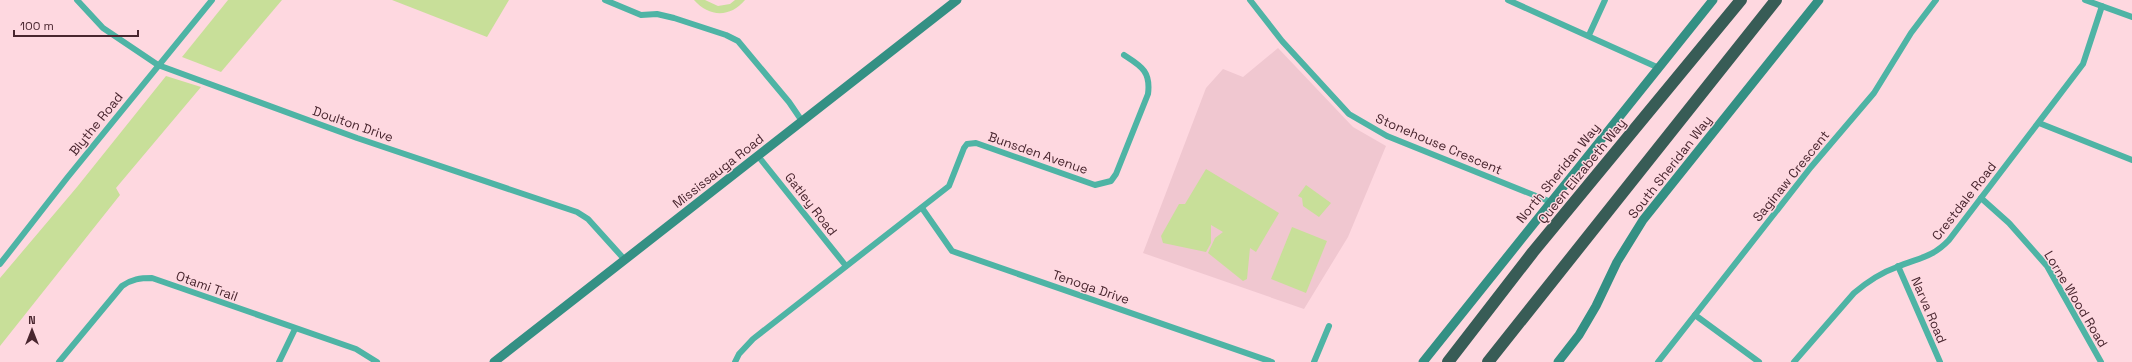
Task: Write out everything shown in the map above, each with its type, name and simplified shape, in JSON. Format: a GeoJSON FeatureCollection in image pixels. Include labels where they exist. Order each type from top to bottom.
{"type":"FeatureCollection","features":[{"type":"Feature","properties":{"kind":"highway","name":"Queen Elizabeth Way"},"geometry":{"type":"LineString","coordinates":[[1448,362],[1538,246],[1741,0]]}},
{"type":"Feature","properties":{"kind":"highway"},"geometry":{"type":"LineString","coordinates":[[1488,362],[1776,0]]}},
{"type":"Feature","properties":{"kind":"street","name":"Doulton Drive"},"geometry":{"type":"LineString","coordinates":[[77,0],[103,28],[158,65],[357,138],[576,212],[588,218],[625,260]]}},
{"type":"Feature","properties":{"kind":"street","name":"Blythe Road"},"geometry":{"type":"LineString","coordinates":[[0,264],[67,178],[212,0]]}},
{"type":"Feature","properties":{"kind":"street"},"geometry":{"type":"LineString","coordinates":[[605,0],[641,15],[657,14],[674,18],[726,35],[738,41],[802,121]]}},
{"type":"Feature","properties":{"kind":"street","name":"Mississauga Road"},"geometry":{"type":"LineString","coordinates":[[494,362],[957,0]]}},
{"type":"Feature","properties":{"kind":"street","name":"Stonehouse Crescent"},"geometry":{"type":"LineString","coordinates":[[1250,0],[1282,41],[1349,114],[1387,136],[1551,202]]}},
{"type":"Feature","properties":{"kind":"street"},"geometry":{"type":"LineString","coordinates":[[1508,0],[1589,35],[1659,68]]}},
{"type":"Feature","properties":{"kind":"street"},"geometry":{"type":"LineString","coordinates":[[1589,35],[1605,0]]}},
{"type":"Feature","properties":{"kind":"street","name":"North Sheridan Way"},"geometry":{"type":"LineString","coordinates":[[1423,362],[1713,0]]}},
{"type":"Feature","properties":{"kind":"street","name":"South Sheridan Way"},"geometry":{"type":"LineString","coordinates":[[1558,362],[1582,330],[1596,306],[1617,262],[1643,220],[1819,0]]}},
{"type":"Feature","properties":{"kind":"street","name":"Saginaw Crescent"},"geometry":{"type":"LineString","coordinates":[[1658,362],[1811,167],[1874,93],[1914,29],[1936,0]]}},
{"type":"Feature","properties":{"kind":"street"},"geometry":{"type":"LineString","coordinates":[[2085,0],[2132,17]]}},
{"type":"Feature","properties":{"kind":"street","name":"Crestdale Road"},"geometry":{"type":"LineString","coordinates":[[1794,362],[1854,293],[1874,277],[1898,266],[1928,257],[1939,251],[2084,64],[2102,6]]}},
{"type":"Feature","properties":{"kind":"street","name":"Bunsden Avenue"},"geometry":{"type":"LineString","coordinates":[[735,362],[739,354],[753,339],[949,186],[964,148],[968,144],[976,143],[1095,185],[1111,181],[1116,174],[1148,94],[1150,84],[1144,68],[1124,55]]}},
{"type":"Feature","properties":{"kind":"street"},"geometry":{"type":"LineString","coordinates":[[2039,123],[2132,160]]}},
{"type":"Feature","properties":{"kind":"street","name":"Gatley Road"},"geometry":{"type":"LineString","coordinates":[[758,156],[846,266]]}},
{"type":"Feature","properties":{"kind":"street","name":"Lorne Wood Road"},"geometry":{"type":"LineString","coordinates":[[1981,198],[2009,223],[2047,266],[2101,362]]}},
{"type":"Feature","properties":{"kind":"street","name":"Tenoga Drive"},"geometry":{"type":"LineString","coordinates":[[922,208],[952,251],[1272,362]]}},
{"type":"Feature","properties":{"kind":"street","name":"Narva Road"},"geometry":{"type":"LineString","coordinates":[[1898,266],[1940,362]]}},
{"type":"Feature","properties":{"kind":"street","name":"Otami Trail"},"geometry":{"type":"LineString","coordinates":[[59,362],[122,286],[131,280],[152,278],[356,349],[377,362]]}},
{"type":"Feature","properties":{"kind":"street"},"geometry":{"type":"LineString","coordinates":[[1694,315],[1759,362]]}},
{"type":"Feature","properties":{"kind":"street"},"geometry":{"type":"LineString","coordinates":[[1314,362],[1329,326]]}},
{"type":"Feature","properties":{"kind":"street"},"geometry":{"type":"LineString","coordinates":[[279,362],[295,329]]}},
{"type":"Feature","properties":{"kind":"shaded area"},"geometry":{"type":"Polygon","coordinates":[[[1278,48],[1353,127],[1386,146],[1348,237],[1304,309],[1143,253],[1206,88],[1223,69],[1243,77],[1278,48]]]}},
{"type":"Feature","properties":{"kind":"green space"},"geometry":{"type":"Polygon","coordinates":[[[228,0],[282,0],[221,72],[182,57],[228,0]]]}},
{"type":"Feature","properties":{"kind":"green space"},"geometry":{"type":"Polygon","coordinates":[[[392,0],[509,0],[487,37],[392,0]]]}},
{"type":"Feature","properties":{"kind":"green space"},"geometry":{"type":"Polygon","coordinates":[[[694,0],[705,0],[718,6],[730,4],[735,0],[745,0],[733,10],[720,13],[706,10],[694,0]]]}},
{"type":"Feature","properties":{"kind":"green space"},"geometry":{"type":"Polygon","coordinates":[[[166,76],[201,87],[116,188],[120,195],[0,346],[0,278],[77,187],[166,76]]]}},
{"type":"Feature","properties":{"kind":"green space"},"geometry":{"type":"Polygon","coordinates":[[[1206,169],[1279,213],[1256,252],[1250,248],[1247,279],[1243,281],[1208,253],[1215,238],[1223,232],[1211,225],[1211,243],[1206,252],[1163,243],[1161,236],[1179,204],[1185,204],[1206,169]]]}},
{"type":"Feature","properties":{"kind":"green space"},"geometry":{"type":"Polygon","coordinates":[[[1306,185],[1331,203],[1319,217],[1303,206],[1302,198],[1298,196],[1306,185]]]}},
{"type":"Feature","properties":{"kind":"green space"},"geometry":{"type":"Polygon","coordinates":[[[1292,227],[1327,241],[1306,293],[1271,279],[1292,227]]]}}]}
